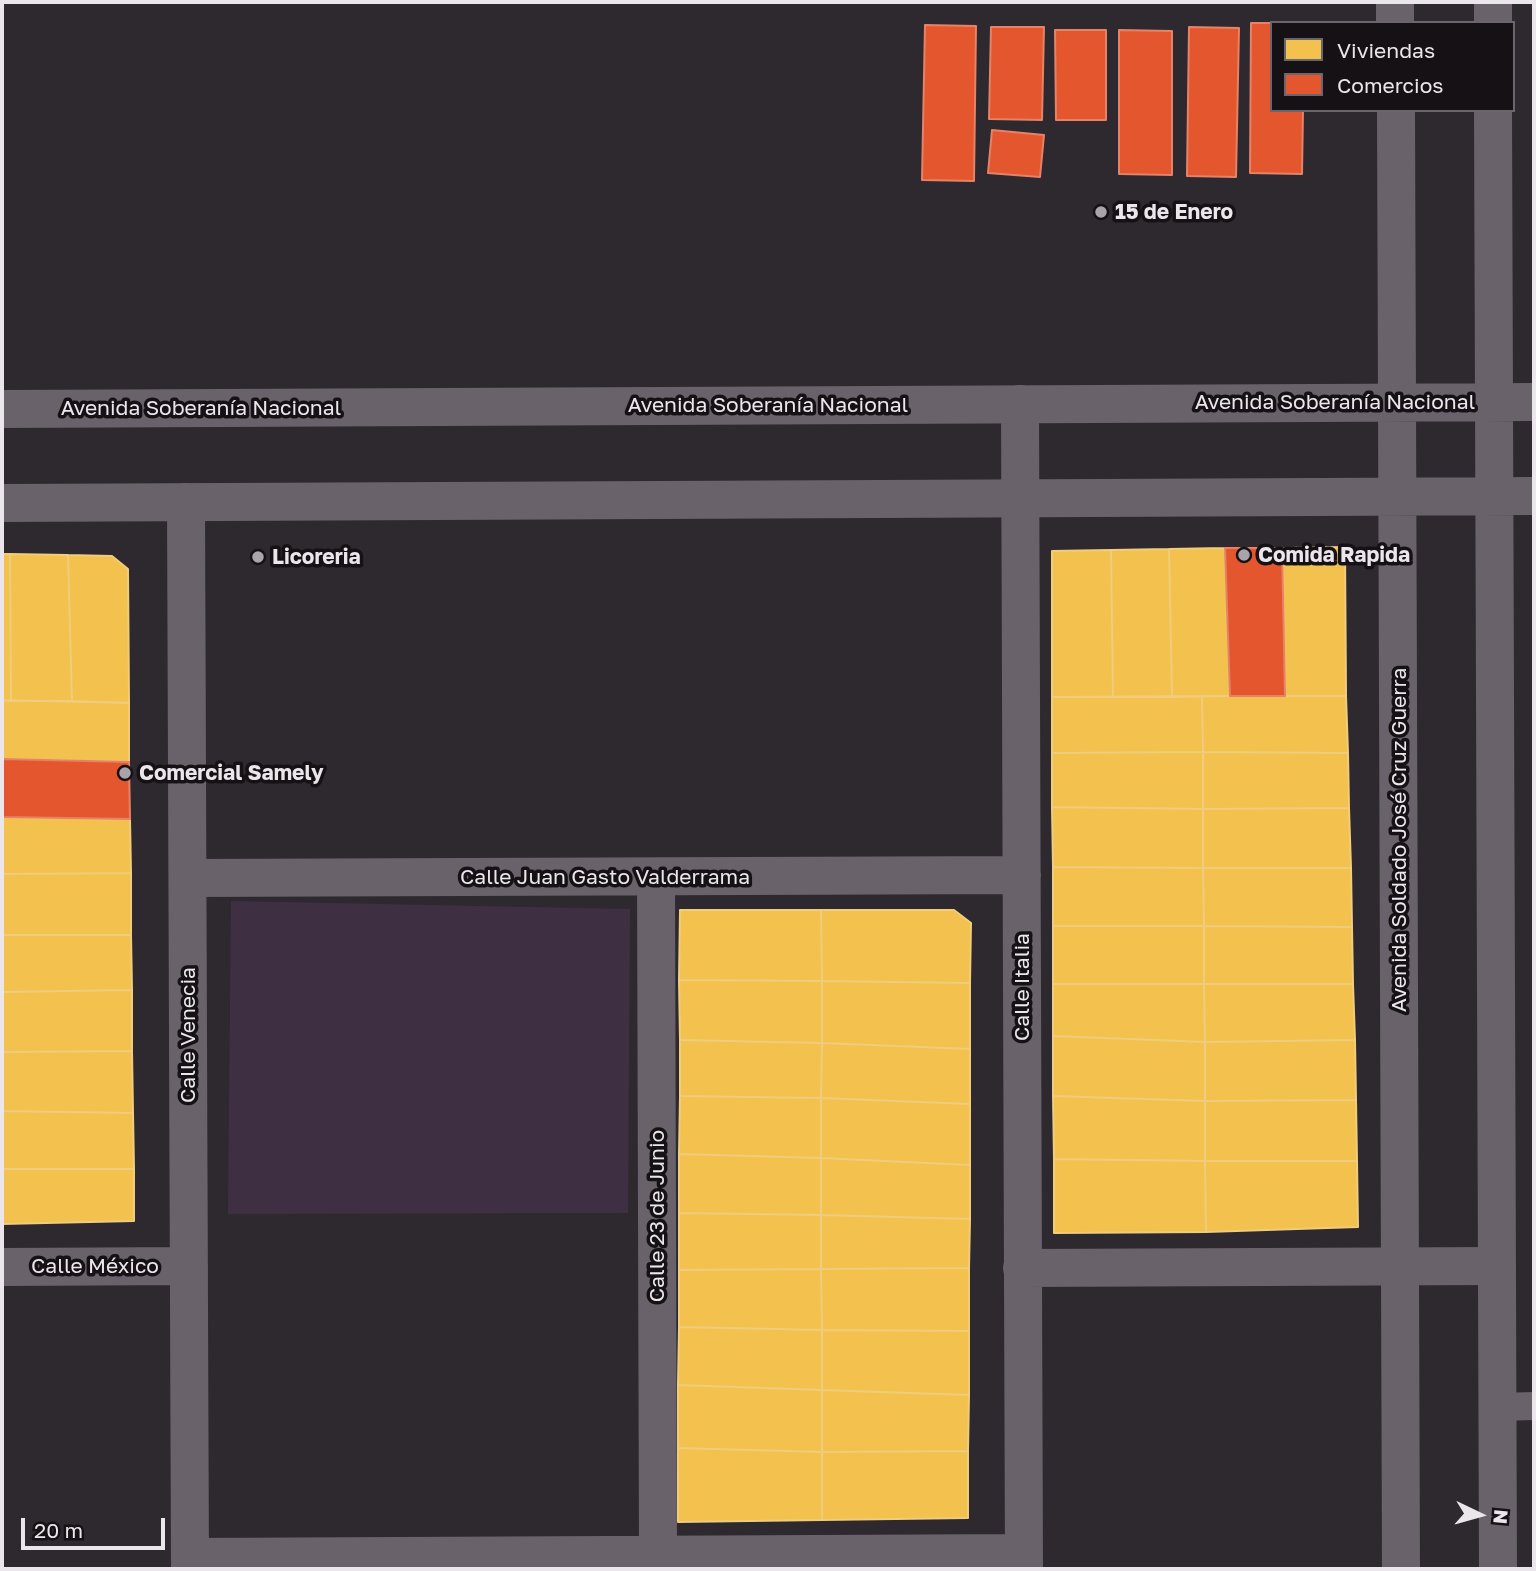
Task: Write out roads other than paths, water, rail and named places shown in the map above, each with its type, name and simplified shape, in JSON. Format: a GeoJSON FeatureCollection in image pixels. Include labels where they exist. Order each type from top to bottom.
{"type":"FeatureCollection","features":[{"type":"Feature","properties":{"kind":"street"},"geometry":{"type":"LineString","coordinates":[[1395,2],[1395,21]]}},
{"type":"Feature","properties":{"kind":"street"},"geometry":{"type":"LineString","coordinates":[[1493,2],[1493,21]]}},
{"type":"Feature","properties":{"kind":"street","name":"Avenida Soldado José Cruz Guerra"},"geometry":{"type":"LineString","coordinates":[[1396,112],[1401,1569]]}},
{"type":"Feature","properties":{"kind":"street"},"geometry":{"type":"LineString","coordinates":[[1493,112],[1497,1266],[1516,1406],[1498,1569]]}},
{"type":"Feature","properties":{"kind":"street","name":"Avenida Soberanía Nacional"},"geometry":{"type":"LineString","coordinates":[[2,409],[1534,402]]}},
{"type":"Feature","properties":{"kind":"street","name":"Calle Italia"},"geometry":{"type":"LineString","coordinates":[[1020,404],[1024,1561]]}},
{"type":"Feature","properties":{"kind":"street"},"geometry":{"type":"LineString","coordinates":[[2,503],[1534,496]]}},
{"type":"Feature","properties":{"kind":"street","name":"Calle Venecia"},"geometry":{"type":"LineString","coordinates":[[186,502],[190,1563]]}},
{"type":"Feature","properties":{"kind":"street","name":"Calle Juan Gasto Valderrama"},"geometry":{"type":"LineString","coordinates":[[188,878],[1021,875]]}},
{"type":"Feature","properties":{"kind":"street","name":"Calle 23 de Junio"},"geometry":{"type":"LineString","coordinates":[[656,877],[658,1555]]}},
{"type":"Feature","properties":{"kind":"street","name":"Calle México"},"geometry":{"type":"LineString","coordinates":[[2,1267],[189,1266]]}},
{"type":"Feature","properties":{"kind":"street"},"geometry":{"type":"LineString","coordinates":[[1022,1268],[1497,1266]]}},
{"type":"Feature","properties":{"kind":"street"},"geometry":{"type":"LineString","coordinates":[[190,1563],[658,1555],[1024,1561]]}},
{"type":"Feature","properties":{"kind":"place","name":"15 de Enero"},"geometry":{"type":"Point","coordinates":[1101,212]}},
{"type":"Feature","properties":{"kind":"place","name":"Comida Rapida"},"geometry":{"type":"Point","coordinates":[1244,555]}},
{"type":"Feature","properties":{"kind":"place","name":"Licoreria"},"geometry":{"type":"Point","coordinates":[258,557]}},
{"type":"Feature","properties":{"kind":"place","name":"Comercial Samely"},"geometry":{"type":"Point","coordinates":[125,773]}}]}
